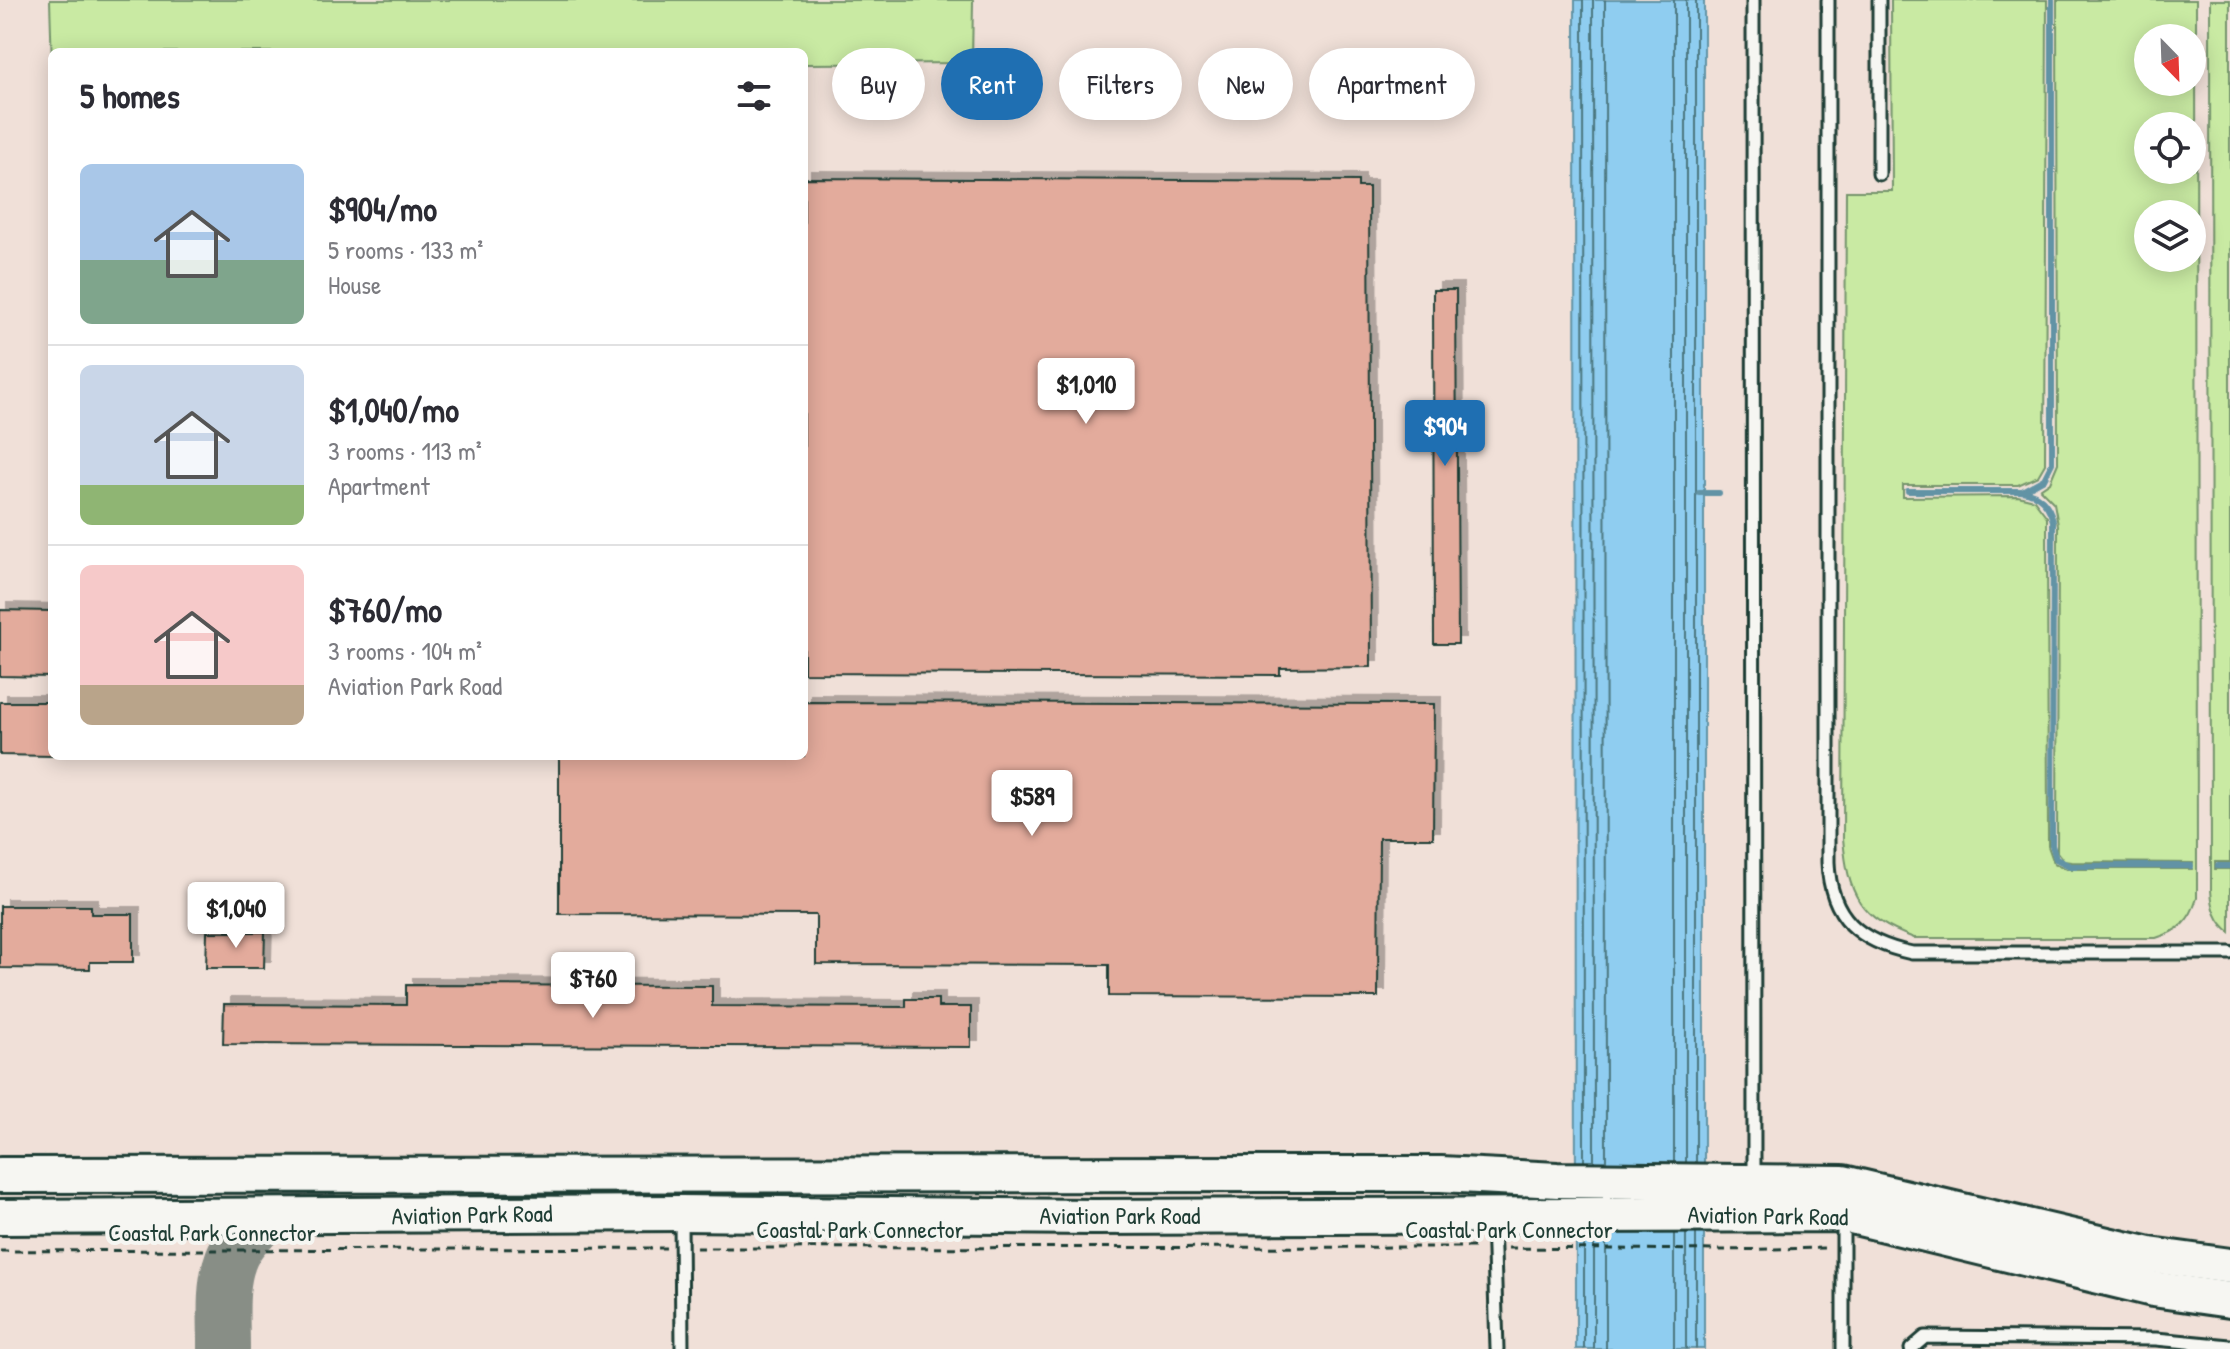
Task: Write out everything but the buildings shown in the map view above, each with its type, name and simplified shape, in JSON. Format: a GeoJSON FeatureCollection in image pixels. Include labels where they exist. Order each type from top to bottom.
{"type":"FeatureCollection","features":[{"type":"Feature","properties":{"kind":"main road","name":"Aviation Park Road"},"geometry":{"type":"LineString","coordinates":[[0,1175],[1441,1174],[1557,1180],[1843,1214],[2153,1289],[2230,1300]]}},
{"type":"Feature","properties":{"kind":"main road","name":"Aviation Park Road"},"geometry":{"type":"LineString","coordinates":[[0,1217],[681,1213],[1093,1217],[1493,1231],[1555,1214],[1717,1198],[1754,1182],[1843,1183],[2150,1255],[2230,1266]]}},
{"type":"Feature","properties":{"kind":"lane"},"geometry":{"type":"LineString","coordinates":[[1753,0],[1754,1182]]}},
{"type":"Feature","properties":{"kind":"lane"},"geometry":{"type":"LineString","coordinates":[[1828,0],[1828,862],[1829,883],[1836,906],[1866,938],[1887,948],[1912,953],[2230,953]]}},
{"type":"Feature","properties":{"kind":"lane"},"geometry":{"type":"LineString","coordinates":[[1879,0],[1879,174]]}},
{"type":"Feature","properties":{"kind":"lane"},"geometry":{"type":"LineString","coordinates":[[681,1213],[682,1349]]}},
{"type":"Feature","properties":{"kind":"lane"},"geometry":{"type":"LineString","coordinates":[[1843,1214],[1843,1349]]}},
{"type":"Feature","properties":{"kind":"lane"},"geometry":{"type":"LineString","coordinates":[[1493,1231],[1497,1349]]}},
{"type":"Feature","properties":{"kind":"lane"},"geometry":{"type":"LineString","coordinates":[[1911,1349],[1925,1337],[2085,1344],[2156,1339],[2230,1346]]}},
{"type":"Feature","properties":{"kind":"path","name":"Coastal Park Connector"},"geometry":{"type":"LineString","coordinates":[[0,1251],[681,1248],[1493,1231],[1566,1249],[1721,1250]]}},
{"type":"Feature","properties":{"kind":"green space"},"geometry":{"type":"Polygon","coordinates":[[[50,0],[973,0],[972,48],[941,48],[941,63],[925,63],[925,48],[832,48],[832,64],[808,64],[808,48],[51,48],[50,0]]]}},
{"type":"Feature","properties":{"kind":"green space"},"geometry":{"type":"Polygon","coordinates":[[[1891,0],[2047,0],[2045,464],[2038,476],[2018,485],[1903,485],[1903,497],[2018,496],[2034,500],[2047,517],[2048,846],[2054,863],[2067,869],[2192,869],[2193,863],[2071,862],[2064,861],[2057,852],[2058,525],[2054,503],[2040,489],[2050,482],[2058,463],[2057,0],[2196,0],[2196,24],[2134,24],[2134,96],[2196,96],[2196,112],[2134,112],[2134,184],[2196,184],[2196,200],[2134,200],[2134,272],[2196,272],[2197,898],[2187,919],[2164,935],[2156,938],[1914,938],[1880,922],[1860,902],[1853,889],[1843,838],[1846,191],[1892,191],[1891,0]]]}},
{"type":"Feature","properties":{"kind":"green space"},"geometry":{"type":"Polygon","coordinates":[[[2210,0],[2230,0],[2230,862],[2215,862],[2215,869],[2230,869],[2230,932],[2216,914],[2211,890],[2210,0]]]}},
{"type":"Feature","properties":{"kind":"water"},"geometry":{"type":"Polygon","coordinates":[[[1575,0],[1704,0],[1704,1349],[1576,1349],[1575,0]]]}},
{"type":"Feature","properties":{"kind":"waterway"},"geometry":{"type":"LineString","coordinates":[[2024,490],[2044,479],[2052,463],[2052,0]]}},
{"type":"Feature","properties":{"kind":"waterway"},"geometry":{"type":"LineString","coordinates":[[1908,491],[2027,492],[2046,504],[2051,515],[2052,845],[2056,859],[2070,866],[2191,866]]}},
{"type":"Feature","properties":{"kind":"waterway"},"geometry":{"type":"LineString","coordinates":[[1699,493],[1719,493]]}},
{"type":"Feature","properties":{"kind":"waterway"},"geometry":{"type":"LineString","coordinates":[[2218,866],[2230,866]]}},
{"type":"Feature","properties":{"kind":"taxiway"},"geometry":{"type":"LineString","coordinates":[[224,1349],[226,1276],[238,1245],[249,1231],[272,1215],[292,1207],[312,1205]]}}]}
